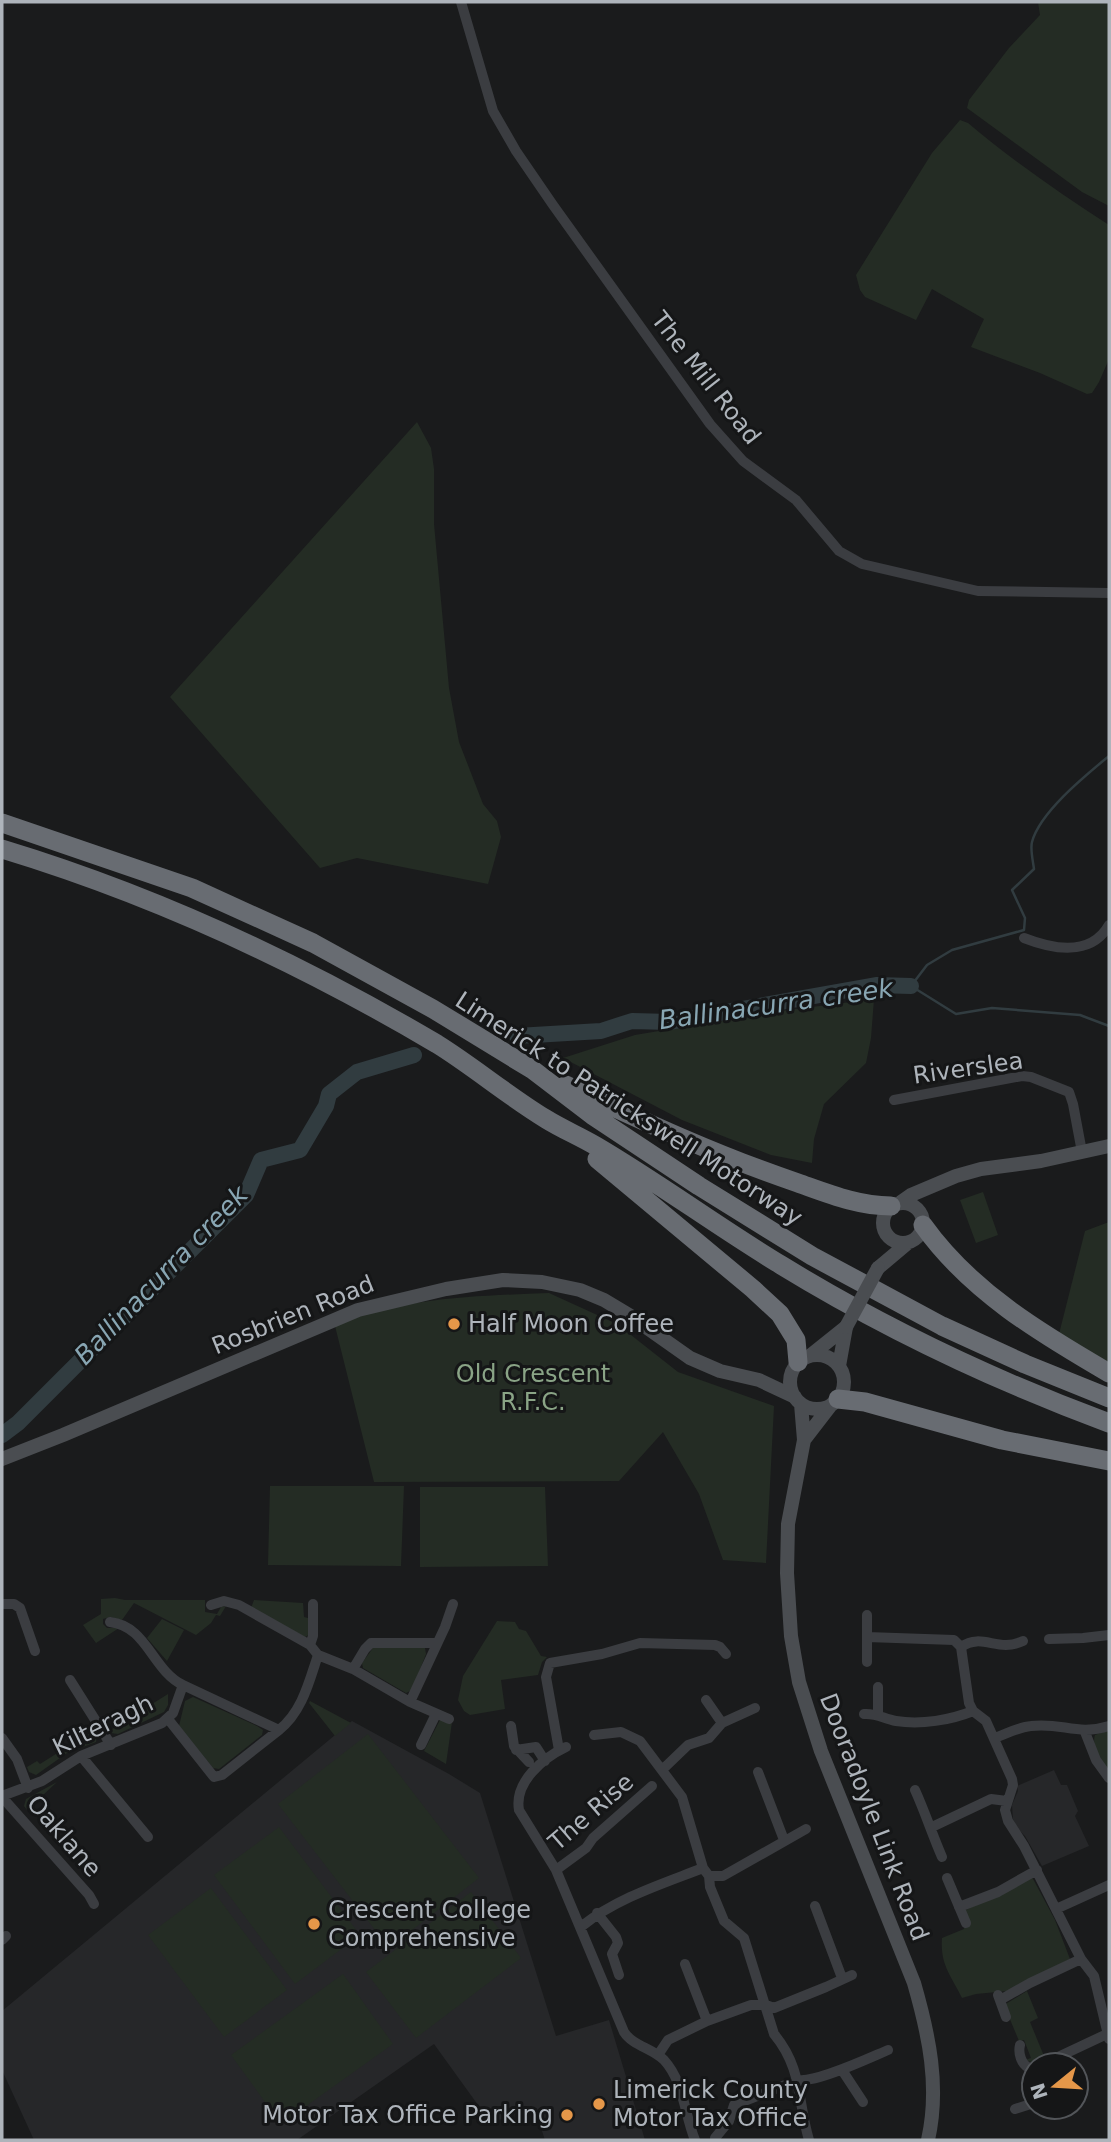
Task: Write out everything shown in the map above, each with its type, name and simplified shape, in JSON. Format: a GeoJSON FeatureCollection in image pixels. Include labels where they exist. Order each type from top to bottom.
{"type":"FeatureCollection","features":[{"type":"Feature","properties":{"kind":"highway","name":"Limerick to Patrickswell Motorway"},"geometry":{"type":"LineString","coordinates":[[2,823],[192,888],[313,943],[433,1009],[533,1070],[592,1115],[811,1256],[963,1336],[1109,1398]]}},
{"type":"Feature","properties":{"kind":"highway","name":"Limerick to Patrickswell Motorway"},"geometry":{"type":"LineString","coordinates":[[2,849],[55,865],[146,899],[344,991],[440,1046],[547,1120],[595,1145],[782,1266],[979,1370],[1109,1423]]}},
{"type":"Feature","properties":{"kind":"highway"},"geometry":{"type":"LineString","coordinates":[[533,1070],[676,1137],[773,1175],[857,1204],[896,1204]]}},
{"type":"Feature","properties":{"kind":"highway"},"geometry":{"type":"LineString","coordinates":[[547,1120],[681,1228],[780,1314],[796,1340],[800,1363]]}},
{"type":"Feature","properties":{"kind":"highway"},"geometry":{"type":"LineString","coordinates":[[922,1221],[941,1251],[975,1283],[1041,1334],[1109,1373]]}},
{"type":"Feature","properties":{"kind":"highway"},"geometry":{"type":"LineString","coordinates":[[834,1402],[865,1402],[1002,1440],[1109,1461]]}},
{"type":"Feature","properties":{"kind":"main road"},"geometry":{"type":"LineString","coordinates":[[846,1327],[800,1363],[790,1381],[798,1401],[816,1409],[834,1402],[844,1383],[839,1366],[846,1327],[878,1268],[885,1233],[883,1221],[896,1204],[956,1176],[981,1169],[1041,1161],[1109,1146]]}},
{"type":"Feature","properties":{"kind":"main road"},"geometry":{"type":"LineString","coordinates":[[878,1268],[918,1236],[926,1205],[939,1185]]}},
{"type":"Feature","properties":{"kind":"main road"},"geometry":{"type":"LineString","coordinates":[[896,1204],[914,1206],[922,1221]]}},
{"type":"Feature","properties":{"kind":"main road"},"geometry":{"type":"LineString","coordinates":[[885,1233],[895,1241],[909,1242]]}},
{"type":"Feature","properties":{"kind":"main road","name":"Rosbrien Road"},"geometry":{"type":"LineString","coordinates":[[2,1459],[358,1310],[391,1300],[494,1281],[542,1282],[580,1290],[629,1315],[690,1358],[720,1371],[759,1380],[798,1401]]}},
{"type":"Feature","properties":{"kind":"main road"},"geometry":{"type":"LineString","coordinates":[[800,1363],[827,1357],[839,1366]]}},
{"type":"Feature","properties":{"kind":"main road","name":"Rosbrien Road"},"geometry":{"type":"LineString","coordinates":[[759,1380],[800,1363]]}},
{"type":"Feature","properties":{"kind":"main road","name":"Dooradoyle Link Road"},"geometry":{"type":"LineString","coordinates":[[798,1401],[804,1440],[788,1524],[788,1590],[791,1636],[799,1682],[817,1740],[914,1983],[921,2007],[934,2083],[932,2124],[928,2140]]}},
{"type":"Feature","properties":{"kind":"main road","name":"Dooradoyle Link Road"},"geometry":{"type":"LineString","coordinates":[[804,1440],[834,1402]]}},
{"type":"Feature","properties":{"kind":"main road","name":"Dooradoyle Link Road"},"geometry":{"type":"LineString","coordinates":[[932,2124],[935,2140]]}},
{"type":"Feature","properties":{"kind":"street","name":"The Mill Road"},"geometry":{"type":"LineString","coordinates":[[461,2],[493,111],[516,151],[560,215],[710,424],[743,461],[796,500],[839,551],[862,564],[978,591],[1109,593]]}},
{"type":"Feature","properties":{"kind":"street"},"geometry":{"type":"LineString","coordinates":[[1024,938],[1047,946],[1076,948],[1103,936],[1109,925]]}},
{"type":"Feature","properties":{"kind":"street","name":"Riverslea"},"geometry":{"type":"LineString","coordinates":[[894,1100],[1022,1076],[1031,1077],[1069,1092],[1082,1152]]}},
{"type":"Feature","properties":{"kind":"street"},"geometry":{"type":"LineString","coordinates":[[211,1605],[224,1601],[239,1605],[310,1645],[318,1655],[449,1718]]}},
{"type":"Feature","properties":{"kind":"street"},"geometry":{"type":"LineString","coordinates":[[2,1604],[13,1604],[20,1608],[35,1651]]}},
{"type":"Feature","properties":{"kind":"street"},"geometry":{"type":"LineString","coordinates":[[310,1645],[313,1636],[313,1604]]}},
{"type":"Feature","properties":{"kind":"street"},"geometry":{"type":"LineString","coordinates":[[411,1702],[453,1604]]}},
{"type":"Feature","properties":{"kind":"street"},"geometry":{"type":"LineString","coordinates":[[867,1615],[867,1662]]}},
{"type":"Feature","properties":{"kind":"street"},"geometry":{"type":"LineString","coordinates":[[110,1622],[122,1623],[134,1633],[146,1644],[165,1671],[183,1685]]}},
{"type":"Feature","properties":{"kind":"street"},"geometry":{"type":"LineString","coordinates":[[1049,1639],[1083,1639],[1109,1635]]}},
{"type":"Feature","properties":{"kind":"street"},"geometry":{"type":"LineString","coordinates":[[867,1637],[954,1640],[961,1647],[966,1689],[973,1711],[984,1717],[1012,1779],[1013,1785],[1005,1810],[1008,1821],[1037,1870],[1081,1959],[1092,1972],[1108,2036],[1073,2051]]}},
{"type":"Feature","properties":{"kind":"street"},"geometry":{"type":"LineString","coordinates":[[961,1647],[974,1640],[1007,1647],[1023,1641]]}},
{"type":"Feature","properties":{"kind":"street"},"geometry":{"type":"LineString","coordinates":[[353,1670],[371,1643],[437,1643]]}},
{"type":"Feature","properties":{"kind":"street"},"geometry":{"type":"LineString","coordinates":[[695,2140],[687,2120],[679,2082],[658,2055],[628,2038],[624,2032],[597,1963],[587,1947],[582,1926],[556,1870],[536,1835],[525,1823],[518,1804],[528,1777],[545,1760],[562,1749],[546,1677],[550,1663],[602,1654],[640,1643],[715,1645],[726,1654]]}},
{"type":"Feature","properties":{"kind":"street"},"geometry":{"type":"LineString","coordinates":[[168,1720],[214,1777],[222,1775],[288,1722],[300,1702],[318,1655]]}},
{"type":"Feature","properties":{"kind":"street"},"geometry":{"type":"LineString","coordinates":[[70,1680],[111,1745]]}},
{"type":"Feature","properties":{"kind":"street","name":"Kilteragh"},"geometry":{"type":"LineString","coordinates":[[2,1796],[28,1788],[81,1756],[168,1720],[177,1706],[183,1685],[279,1730]]}},
{"type":"Feature","properties":{"kind":"street"},"geometry":{"type":"LineString","coordinates":[[878,1687],[878,1713]]}},
{"type":"Feature","properties":{"kind":"street"},"geometry":{"type":"LineString","coordinates":[[706,1700],[722,1723]]}},
{"type":"Feature","properties":{"kind":"street"},"geometry":{"type":"LineString","coordinates":[[662,1770],[688,1745],[709,1738],[722,1723],[755,1708]]}},
{"type":"Feature","properties":{"kind":"street"},"geometry":{"type":"LineString","coordinates":[[864,1714],[878,1713],[898,1721],[960,1716],[973,1711]]}},
{"type":"Feature","properties":{"kind":"street"},"geometry":{"type":"LineString","coordinates":[[421,1745],[436,1714]]}},
{"type":"Feature","properties":{"kind":"street"},"geometry":{"type":"LineString","coordinates":[[511,1726],[516,1750],[529,1762]]}},
{"type":"Feature","properties":{"kind":"street"},"geometry":{"type":"LineString","coordinates":[[994,1738],[1032,1726],[1086,1731],[1109,1726]]}},
{"type":"Feature","properties":{"kind":"street"},"geometry":{"type":"LineString","coordinates":[[1086,1731],[1097,1760],[1109,1778]]}},
{"type":"Feature","properties":{"kind":"street"},"geometry":{"type":"LineString","coordinates":[[594,1735],[621,1732],[640,1741],[682,1797],[710,1887],[724,1921],[744,1938],[774,2034],[783,2045],[798,2080],[802,2117],[809,2140]]}},
{"type":"Feature","properties":{"kind":"street"},"geometry":{"type":"LineString","coordinates":[[2,1738],[17,1759],[28,1788]]}},
{"type":"Feature","properties":{"kind":"street"},"geometry":{"type":"LineString","coordinates":[[516,1750],[536,1747],[545,1760]]}},
{"type":"Feature","properties":{"kind":"street"},"geometry":{"type":"LineString","coordinates":[[81,1756],[148,1837]]}},
{"type":"Feature","properties":{"kind":"street"},"geometry":{"type":"LineString","coordinates":[[758,1772],[784,1840]]}},
{"type":"Feature","properties":{"kind":"street","name":"The Rise"},"geometry":{"type":"LineString","coordinates":[[556,1870],[586,1848],[593,1838],[652,1786]]}},
{"type":"Feature","properties":{"kind":"street"},"geometry":{"type":"LineString","coordinates":[[915,1790],[942,1857]]}},
{"type":"Feature","properties":{"kind":"street","name":"Oaklane"},"geometry":{"type":"LineString","coordinates":[[2,1796],[94,1904]]}},
{"type":"Feature","properties":{"kind":"street"},"geometry":{"type":"LineString","coordinates":[[932,1827],[991,1799],[1007,1801]]}},
{"type":"Feature","properties":{"kind":"street"},"geometry":{"type":"LineString","coordinates":[[582,1926],[597,1913],[617,1903],[706,1872],[723,1876],[806,1829]]}},
{"type":"Feature","properties":{"kind":"street"},"geometry":{"type":"LineString","coordinates":[[959,1907],[998,1892],[1037,1870]]}},
{"type":"Feature","properties":{"kind":"street"},"geometry":{"type":"LineString","coordinates":[[947,1878],[966,1923]]}},
{"type":"Feature","properties":{"kind":"street"},"geometry":{"type":"LineString","coordinates":[[1056,1909],[1109,1885]]}},
{"type":"Feature","properties":{"kind":"street"},"geometry":{"type":"LineString","coordinates":[[658,2055],[668,2040],[707,2021],[751,2005],[774,2008],[847,1976],[815,1906]]}},
{"type":"Feature","properties":{"kind":"street"},"geometry":{"type":"LineString","coordinates":[[597,1913],[616,1937],[618,1943],[612,1954],[620,1975]]}},
{"type":"Feature","properties":{"kind":"street"},"geometry":{"type":"LineString","coordinates":[[1006,2017],[999,1998],[1081,1959]]}},
{"type":"Feature","properties":{"kind":"street"},"geometry":{"type":"LineString","coordinates":[[685,1964],[707,2021]]}},
{"type":"Feature","properties":{"kind":"street"},"geometry":{"type":"LineString","coordinates":[[1097,1990],[1109,1986]]}},
{"type":"Feature","properties":{"kind":"street"},"geometry":{"type":"LineString","coordinates":[[1020,2045],[1020,2053]]}},
{"type":"Feature","properties":{"kind":"street"},"geometry":{"type":"LineString","coordinates":[[715,2138],[729,2121],[734,2105],[798,2080],[807,2081],[842,2070],[888,2050]]}},
{"type":"Feature","properties":{"kind":"street"},"geometry":{"type":"LineString","coordinates":[[842,2070],[863,2102]]}},
{"type":"Feature","properties":{"kind":"street"},"geometry":{"type":"LineString","coordinates":[[1015,2109],[1020,2107]]}},
{"type":"Feature","properties":{"kind":"shaded area","name":"Crescent College Comprehensive"},"geometry":{"type":"Polygon","coordinates":[[[352,1721],[480,1793],[556,2036],[609,2020],[645,2140],[545,2140],[534,2107],[491,2123],[434,2044],[297,2140],[34,2140],[2,2070],[2,2011],[352,1721]]]}},
{"type":"Feature","properties":{"kind":"shaded area"},"geometry":{"type":"Polygon","coordinates":[[[1054,1770],[1061,1785],[1067,1785],[1078,1811],[1075,1816],[1089,1846],[1042,1866],[1025,1836],[1017,1828],[1012,1805],[1018,1791],[1017,1786],[1054,1770]]]}},
{"type":"Feature","properties":{"kind":"green space"},"geometry":{"type":"Polygon","coordinates":[[[1038,2],[1109,2],[1109,206],[1082,192],[967,108],[969,100],[1009,48],[1040,15],[1038,2]]]}},
{"type":"Feature","properties":{"kind":"green space"},"geometry":{"type":"Polygon","coordinates":[[[960,120],[968,123],[1037,176],[1109,225],[1109,359],[1092,393],[1087,394],[971,347],[984,319],[932,289],[916,320],[865,297],[860,290],[856,275],[932,153],[960,120]]]}},
{"type":"Feature","properties":{"kind":"green space"},"geometry":{"type":"Polygon","coordinates":[[[417,422],[431,448],[434,469],[434,524],[449,688],[459,742],[483,804],[497,821],[501,837],[488,884],[357,858],[320,868],[170,697],[417,422]]]}},
{"type":"Feature","properties":{"kind":"green space"},"geometry":{"type":"Polygon","coordinates":[[[874,999],[866,1063],[824,1104],[814,1139],[812,1163],[771,1155],[682,1120],[563,1058],[635,1035],[773,1012],[874,999]]]}},
{"type":"Feature","properties":{"kind":"green space"},"geometry":{"type":"Polygon","coordinates":[[[983,1192],[998,1235],[976,1243],[960,1200],[983,1192]]]}},
{"type":"Feature","properties":{"kind":"green space"},"geometry":{"type":"Polygon","coordinates":[[[1109,1222],[1109,1362],[1058,1338],[1085,1231],[1109,1222]]]}},
{"type":"Feature","properties":{"kind":"green space","name":"Old Crescent R.F.C."},"geometry":{"type":"Polygon","coordinates":[[[549,1293],[617,1324],[678,1372],[774,1406],[766,1563],[723,1560],[699,1494],[663,1432],[619,1481],[374,1482],[335,1326],[360,1316],[413,1304],[467,1297],[549,1293]]]}},
{"type":"Feature","properties":{"kind":"green space"},"geometry":{"type":"Polygon","coordinates":[[[270,1486],[404,1486],[401,1566],[268,1565],[270,1486]]]}},
{"type":"Feature","properties":{"kind":"green space"},"geometry":{"type":"Polygon","coordinates":[[[420,1487],[545,1487],[548,1566],[420,1567],[420,1487]]]}},
{"type":"Feature","properties":{"kind":"green space"},"geometry":{"type":"Polygon","coordinates":[[[101,1599],[205,1600],[205,1612],[217,1614],[221,1607],[226,1606],[220,1616],[216,1615],[211,1623],[196,1635],[134,1603],[122,1620],[110,1617],[103,1619],[107,1628],[119,1628],[96,1643],[83,1625],[101,1614],[101,1599]]]}},
{"type":"Feature","properties":{"kind":"green space"},"geometry":{"type":"Polygon","coordinates":[[[254,1600],[303,1603],[304,1617],[308,1618],[309,1635],[305,1637],[251,1608],[254,1600]]]}},
{"type":"Feature","properties":{"kind":"green space"},"geometry":{"type":"Polygon","coordinates":[[[162,1619],[184,1630],[167,1661],[147,1638],[162,1619]]]}},
{"type":"Feature","properties":{"kind":"green space"},"geometry":{"type":"Polygon","coordinates":[[[497,1621],[515,1622],[519,1629],[526,1631],[541,1656],[547,1657],[542,1662],[538,1675],[501,1680],[505,1709],[470,1715],[464,1711],[458,1700],[463,1676],[497,1621]]]}},
{"type":"Feature","properties":{"kind":"green space"},"geometry":{"type":"Polygon","coordinates":[[[373,1648],[425,1648],[426,1654],[412,1690],[406,1693],[363,1668],[362,1663],[373,1648]]]}},
{"type":"Feature","properties":{"kind":"green space"},"geometry":{"type":"Polygon","coordinates":[[[168,1694],[168,1705],[164,1712],[118,1734],[109,1731],[168,1694]]]}},
{"type":"Feature","properties":{"kind":"green space"},"geometry":{"type":"Polygon","coordinates":[[[193,1697],[257,1726],[263,1730],[262,1735],[219,1769],[213,1768],[179,1726],[185,1701],[193,1697]]]}},
{"type":"Feature","properties":{"kind":"green space"},"geometry":{"type":"Polygon","coordinates":[[[310,1701],[351,1723],[335,1736],[310,1701]]]}},
{"type":"Feature","properties":{"kind":"green space"},"geometry":{"type":"Polygon","coordinates":[[[440,1720],[452,1722],[446,1764],[424,1751],[440,1720]]]}},
{"type":"Feature","properties":{"kind":"green space"},"geometry":{"type":"Polygon","coordinates":[[[94,1730],[97,1735],[96,1742],[67,1753],[36,1775],[29,1772],[27,1767],[37,1761],[40,1764],[94,1730]]]}},
{"type":"Feature","properties":{"kind":"green space"},"geometry":{"type":"Polygon","coordinates":[[[1109,1730],[1109,1770],[1097,1754],[1094,1740],[1095,1735],[1109,1730]]]}},
{"type":"Feature","properties":{"kind":"green space"},"geometry":{"type":"Polygon","coordinates":[[[368,1734],[479,1878],[389,1948],[278,1804],[368,1734]]]}},
{"type":"Feature","properties":{"kind":"green space"},"geometry":{"type":"Polygon","coordinates":[[[57,1782],[27,1810],[24,1806],[26,1799],[57,1782]]]}},
{"type":"Feature","properties":{"kind":"green space"},"geometry":{"type":"Polygon","coordinates":[[[279,1827],[360,1935],[295,1984],[214,1875],[279,1827]]]}},
{"type":"Feature","properties":{"kind":"green space"},"geometry":{"type":"Polygon","coordinates":[[[1032,1877],[1055,1920],[1070,1959],[1007,1991],[962,1998],[945,1963],[942,1938],[964,1929],[966,1910],[1032,1877]]]}},
{"type":"Feature","properties":{"kind":"green space"},"geometry":{"type":"Polygon","coordinates":[[[211,1888],[287,1990],[224,2037],[148,1935],[211,1888]]]}},
{"type":"Feature","properties":{"kind":"green space"},"geometry":{"type":"Polygon","coordinates":[[[471,1892],[521,1958],[416,2038],[366,1972],[471,1892]]]}},
{"type":"Feature","properties":{"kind":"green space"},"geometry":{"type":"Polygon","coordinates":[[[343,1974],[393,2044],[281,2124],[231,2055],[343,1974]]]}},
{"type":"Feature","properties":{"kind":"green space"},"geometry":{"type":"Polygon","coordinates":[[[1027,1991],[1038,2018],[1030,2022],[1042,2051],[1028,2051],[1024,2040],[1019,2041],[1004,2005],[1027,1991]]]}},
{"type":"Feature","properties":{"kind":"waterway"},"geometry":{"type":"LineString","coordinates":[[1109,756],[1065,795],[1037,830],[1031,845],[1034,869],[1012,890],[1025,918],[1024,930],[952,950],[927,965],[911,986],[956,1014],[992,1008],[1080,1015],[1109,1026]]}},
{"type":"Feature","properties":{"kind":"waterway","name":"Ballinacurra creek"},"geometry":{"type":"LineString","coordinates":[[517,1036],[601,1031],[632,1021],[670,1022],[876,985],[911,986]]}},
{"type":"Feature","properties":{"kind":"waterway","name":"Ballinacurra creek"},"geometry":{"type":"LineString","coordinates":[[2,1435],[18,1423],[246,1195],[261,1160],[300,1150],[326,1106],[329,1094],[357,1072],[414,1055]]}},
{"type":"Feature","properties":{"kind":"place","name":"Half Moon Coffee"},"geometry":{"type":"Point","coordinates":[454,1324]}},
{"type":"Feature","properties":{"kind":"place","name":"Crescent College Comprehensive"},"geometry":{"type":"Point","coordinates":[314,1924]}},
{"type":"Feature","properties":{"kind":"place","name":"Limerick County Motor Tax Office"},"geometry":{"type":"Point","coordinates":[599,2104]}},
{"type":"Feature","properties":{"kind":"place","name":"Motor Tax Office Parking"},"geometry":{"type":"Point","coordinates":[567,2115]}}]}
